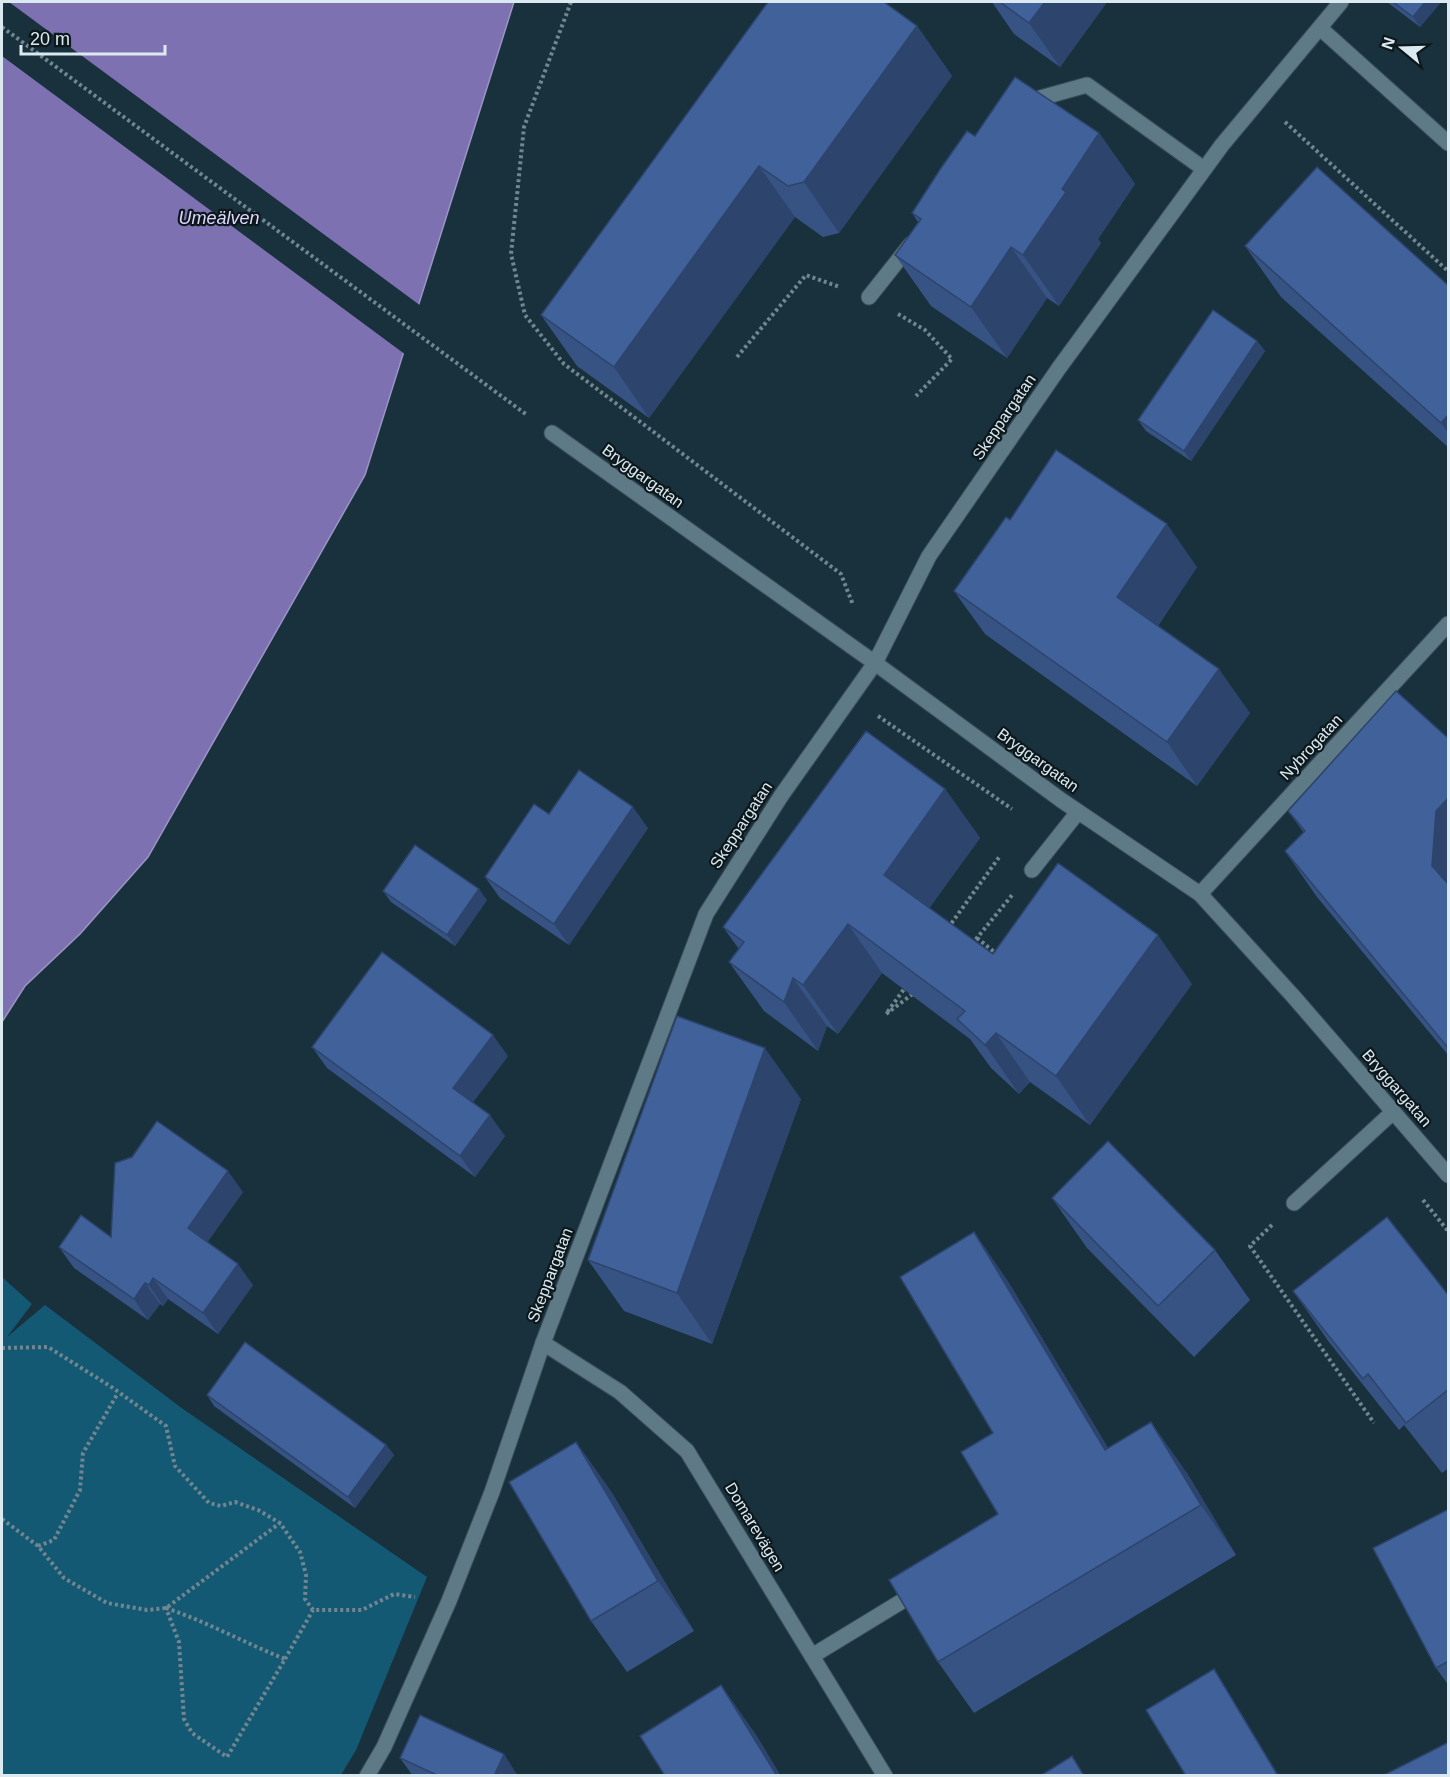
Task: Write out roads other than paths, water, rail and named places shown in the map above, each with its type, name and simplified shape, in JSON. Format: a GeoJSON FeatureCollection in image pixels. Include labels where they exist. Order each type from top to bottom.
{"type":"FeatureCollection","features":[{"type":"Feature","properties":{"kind":"street","name":"Skeppargatan"},"geometry":{"type":"LineString","coordinates":[[367,1776],[384,1747],[449,1601],[492,1492],[543,1343],[706,914],[781,796],[875,663],[930,556],[1059,368],[1204,169],[1341,2]]}},
{"type":"Feature","properties":{"kind":"street"},"geometry":{"type":"LineString","coordinates":[[1320,27],[1449,143]]}},
{"type":"Feature","properties":{"kind":"street"},"geometry":{"type":"LineString","coordinates":[[1016,112],[1024,103],[1087,85],[1204,169]]}},
{"type":"Feature","properties":{"kind":"street"},"geometry":{"type":"LineString","coordinates":[[869,297],[921,232]]}},
{"type":"Feature","properties":{"kind":"street","name":"Bryggargatan"},"geometry":{"type":"LineString","coordinates":[[552,433],[875,663],[1078,812],[1200,894],[1293,996],[1449,1175]]}},
{"type":"Feature","properties":{"kind":"street","name":"Nybrogatan"},"geometry":{"type":"LineString","coordinates":[[1200,894],[1447,629]]}},
{"type":"Feature","properties":{"kind":"street"},"geometry":{"type":"LineString","coordinates":[[1032,870],[1078,812]]}},
{"type":"Feature","properties":{"kind":"street"},"geometry":{"type":"LineString","coordinates":[[1294,1203],[1393,1112]]}},
{"type":"Feature","properties":{"kind":"street","name":"Domarevägen"},"geometry":{"type":"LineString","coordinates":[[543,1343],[620,1392],[687,1451],[885,1776]]}},
{"type":"Feature","properties":{"kind":"street"},"geometry":{"type":"LineString","coordinates":[[812,1656],[931,1583]]}},
{"type":"Feature","properties":{"kind":"water","name":"Umeälven"},"geometry":{"type":"Polygon","coordinates":[[[2,2],[514,2],[365,475],[148,857],[80,934],[25,986],[2,1022],[2,2]]]}}]}
